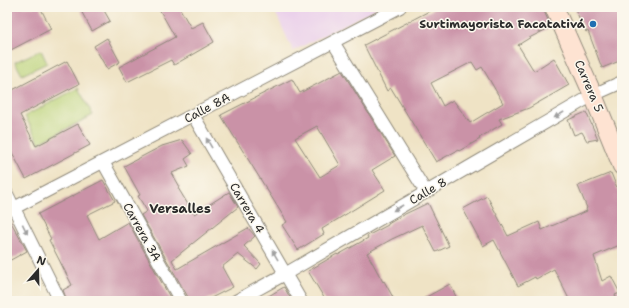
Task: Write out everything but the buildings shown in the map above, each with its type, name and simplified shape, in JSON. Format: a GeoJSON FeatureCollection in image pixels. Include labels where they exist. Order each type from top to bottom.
{"type":"FeatureCollection","features":[{"type":"Feature","properties":{"kind":"main road","name":"Carrera 5"},"geometry":{"type":"LineString","coordinates":[[554,7],[593,95],[622,166]]}},
{"type":"Feature","properties":{"kind":"street","name":"Calle 8A"},"geometry":{"type":"LineString","coordinates":[[14,208],[400,7]]}},
{"type":"Feature","properties":{"kind":"street"},"geometry":{"type":"LineString","coordinates":[[334,42],[426,192]]}},
{"type":"Feature","properties":{"kind":"street","name":"Calle 8"},"geometry":{"type":"LineString","coordinates":[[236,301],[593,95],[622,82]]}},
{"type":"Feature","properties":{"kind":"street","name":"Carrera 4"},"geometry":{"type":"LineString","coordinates":[[193,115],[301,301]]}},
{"type":"Feature","properties":{"kind":"street","name":"Carrera 3A"},"geometry":{"type":"LineString","coordinates":[[103,162],[181,301]]}},
{"type":"Feature","properties":{"kind":"street"},"geometry":{"type":"LineString","coordinates":[[7,194],[60,301]]}},
{"type":"Feature","properties":{"kind":"shaded area"},"geometry":{"type":"Polygon","coordinates":[[[273,7],[379,7],[293,51],[273,7]]]}},
{"type":"Feature","properties":{"kind":"green space"},"geometry":{"type":"Polygon","coordinates":[[[41,50],[47,63],[22,75],[15,62],[41,50]]]}},
{"type":"Feature","properties":{"kind":"green space"},"geometry":{"type":"Polygon","coordinates":[[[78,88],[93,115],[39,143],[25,116],[78,88]]]}},
{"type":"Feature","properties":{"kind":"place","name":"Surtimayorista Facatativá"},"geometry":{"type":"Point","coordinates":[593,24]}},
{"type":"Feature","properties":{"kind":"district","name":"Versalles"},"geometry":{"type":"Point","coordinates":[180,208]}}]}
